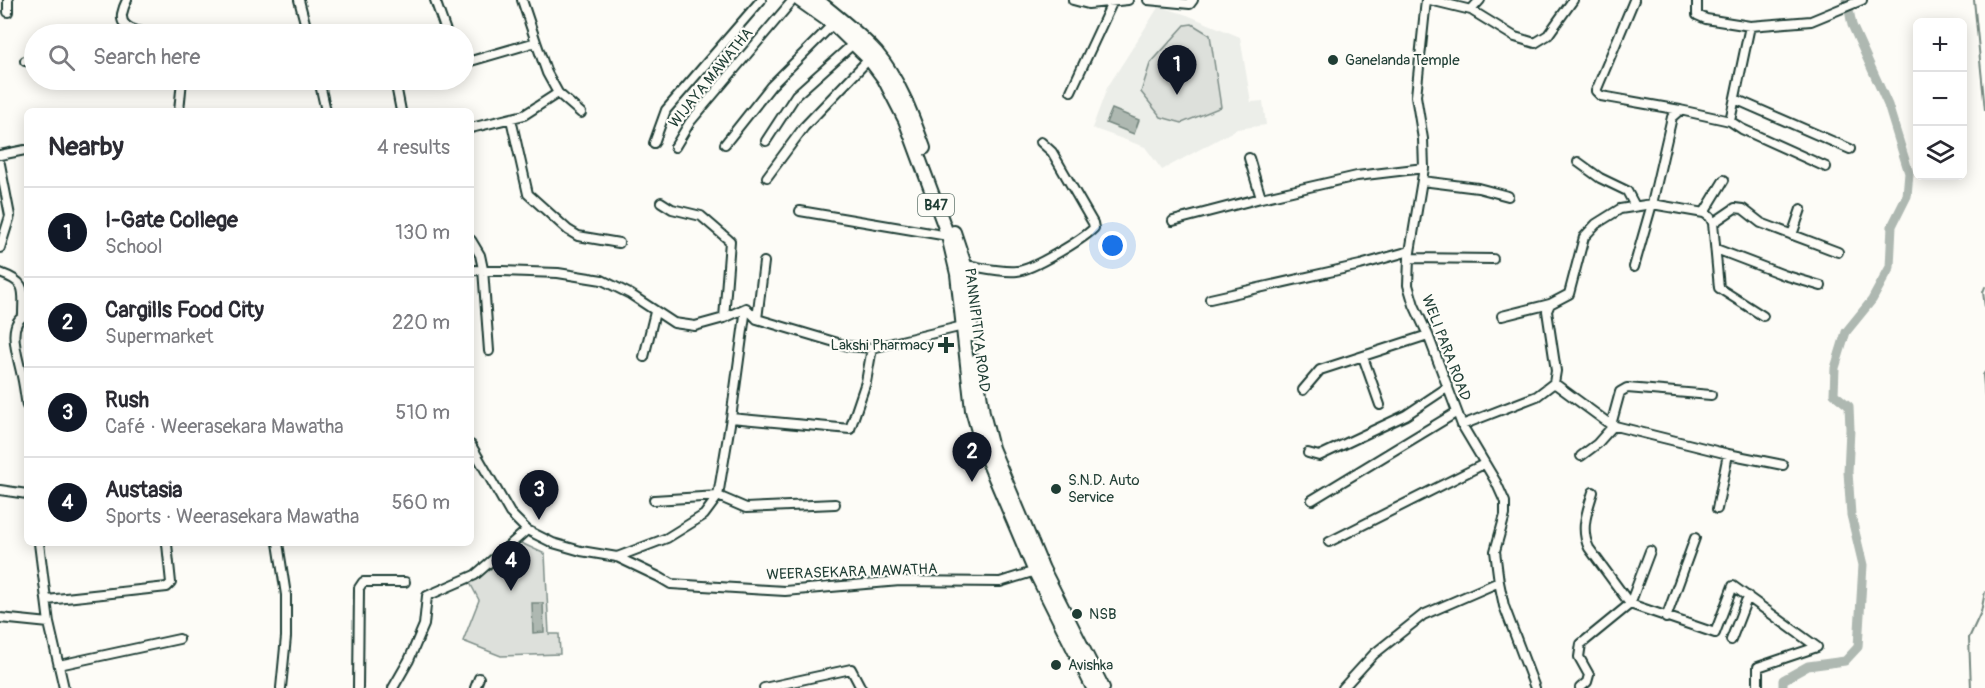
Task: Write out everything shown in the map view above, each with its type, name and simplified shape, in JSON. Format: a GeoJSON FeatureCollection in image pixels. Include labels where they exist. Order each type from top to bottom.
{"type":"FeatureCollection","features":[{"type":"Feature","properties":{"kind":"main road","name":"PANNIPITIYA ROAD"},"geometry":{"type":"LineString","coordinates":[[799,0],[833,24],[869,59],[885,79],[905,120],[948,236],[957,274],[972,410],[984,452],[1093,688]]}},
{"type":"Feature","properties":{"kind":"main road","name":"PANNIPITIYA ROAD"},"geometry":{"type":"LineString","coordinates":[[817,0],[876,52],[892,74],[913,117],[966,265],[976,372],[983,413],[993,448],[1039,570],[1103,688]]}},
{"type":"Feature","properties":{"kind":"street"},"geometry":{"type":"LineString","coordinates":[[8,0],[8,12]]}},
{"type":"Feature","properties":{"kind":"street"},"geometry":{"type":"LineString","coordinates":[[126,24],[122,14],[127,0]]}},
{"type":"Feature","properties":{"kind":"street"},"geometry":{"type":"LineString","coordinates":[[299,0],[305,24]]}},
{"type":"Feature","properties":{"kind":"street"},"geometry":{"type":"LineString","coordinates":[[435,0],[443,24]]}},
{"type":"Feature","properties":{"kind":"street"},"geometry":{"type":"LineString","coordinates":[[522,0],[536,42],[558,93],[581,113]]}},
{"type":"Feature","properties":{"kind":"street"},"geometry":{"type":"LineString","coordinates":[[654,142],[666,110],[761,0]]}},
{"type":"Feature","properties":{"kind":"street","name":"WIJAYA MAWATHA"},"geometry":{"type":"LineString","coordinates":[[675,147],[690,122],[793,0]]}},
{"type":"Feature","properties":{"kind":"street"},"geometry":{"type":"LineString","coordinates":[[1073,0],[1088,4],[1128,0]]}},
{"type":"Feature","properties":{"kind":"street"},"geometry":{"type":"LineString","coordinates":[[1148,0],[1192,2]]}},
{"type":"Feature","properties":{"kind":"street"},"geometry":{"type":"LineString","coordinates":[[1428,0],[1471,10],[1515,37],[1535,43],[1548,35],[1573,0]]}},
{"type":"Feature","properties":{"kind":"street","name":"WELI PARA ROAD"},"geometry":{"type":"LineString","coordinates":[[1428,0],[1416,96],[1423,139],[1424,168],[1410,255],[1408,285],[1462,425],[1505,502],[1505,515],[1495,551],[1499,582],[1504,606],[1535,688]]}},
{"type":"Feature","properties":{"kind":"street"},"geometry":{"type":"LineString","coordinates":[[1471,10],[1480,0]]}},
{"type":"Feature","properties":{"kind":"street"},"geometry":{"type":"LineString","coordinates":[[1634,0],[1596,91],[1601,96],[1730,121],[1742,129],[1826,167]]}},
{"type":"Feature","properties":{"kind":"street"},"geometry":{"type":"LineString","coordinates":[[1697,0],[1697,15],[1706,19],[1750,26],[1811,21],[1860,1]]}},
{"type":"Feature","properties":{"kind":"street"},"geometry":{"type":"LineString","coordinates":[[1071,91],[1112,3]]}},
{"type":"Feature","properties":{"kind":"street"},"geometry":{"type":"LineString","coordinates":[[725,144],[771,86],[833,24]]}},
{"type":"Feature","properties":{"kind":"street"},"geometry":{"type":"LineString","coordinates":[[1730,121],[1750,26]]}},
{"type":"Feature","properties":{"kind":"street"},"geometry":{"type":"LineString","coordinates":[[474,60],[536,42]]}},
{"type":"Feature","properties":{"kind":"street"},"geometry":{"type":"LineString","coordinates":[[766,141],[796,95],[854,44]]}},
{"type":"Feature","properties":{"kind":"street"},"geometry":{"type":"LineString","coordinates":[[767,177],[804,127],[869,59]]}},
{"type":"Feature","properties":{"kind":"street"},"geometry":{"type":"LineString","coordinates":[[179,108],[181,90]]}},
{"type":"Feature","properties":{"kind":"street"},"geometry":{"type":"LineString","coordinates":[[321,90],[325,108]]}},
{"type":"Feature","properties":{"kind":"street"},"geometry":{"type":"LineString","coordinates":[[397,90],[400,108]]}},
{"type":"Feature","properties":{"kind":"street"},"geometry":{"type":"LineString","coordinates":[[474,127],[524,115],[558,93]]}},
{"type":"Feature","properties":{"kind":"street"},"geometry":{"type":"LineString","coordinates":[[1735,99],[1850,149]]}},
{"type":"Feature","properties":{"kind":"street"},"geometry":{"type":"LineString","coordinates":[[1634,267],[1652,204],[1672,117],[1680,110]]}},
{"type":"Feature","properties":{"kind":"street"},"geometry":{"type":"LineString","coordinates":[[511,119],[528,194],[568,230],[578,236],[619,243]]}},
{"type":"Feature","properties":{"kind":"street"},"geometry":{"type":"LineString","coordinates":[[966,265],[1016,272],[1082,240],[1094,228],[1052,152],[1041,142]]}},
{"type":"Feature","properties":{"kind":"street"},"geometry":{"type":"LineString","coordinates":[[0,155],[24,150]]}},
{"type":"Feature","properties":{"kind":"street"},"geometry":{"type":"LineString","coordinates":[[1249,158],[1261,198]]}},
{"type":"Feature","properties":{"kind":"street"},"geometry":{"type":"LineString","coordinates":[[1578,162],[1600,178],[1627,191],[1635,206]]}},
{"type":"Feature","properties":{"kind":"street"},"geometry":{"type":"LineString","coordinates":[[0,164],[10,216],[0,248]]}},
{"type":"Feature","properties":{"kind":"street"},"geometry":{"type":"LineString","coordinates":[[1173,221],[1357,176],[1424,168]]}},
{"type":"Feature","properties":{"kind":"street"},"geometry":{"type":"LineString","coordinates":[[1704,213],[1724,180]]}},
{"type":"Feature","properties":{"kind":"street"},"geometry":{"type":"LineString","coordinates":[[1422,181],[1478,188],[1508,196]]}},
{"type":"Feature","properties":{"kind":"street"},"geometry":{"type":"LineString","coordinates":[[661,202],[672,209],[701,216],[730,241],[724,318]]}},
{"type":"Feature","properties":{"kind":"street"},"geometry":{"type":"LineString","coordinates":[[1502,316],[1550,303],[1569,294],[1584,237],[1596,224],[1620,209],[1652,204],[1704,213],[1710,218],[1713,223],[1719,288],[1763,316]]}},
{"type":"Feature","properties":{"kind":"street"},"geometry":{"type":"LineString","coordinates":[[1713,223],[1735,208],[1743,209],[1761,223],[1838,252]]}},
{"type":"Feature","properties":{"kind":"street"},"geometry":{"type":"LineString","coordinates":[[1792,235],[1801,209]]}},
{"type":"Feature","properties":{"kind":"street"},"geometry":{"type":"LineString","coordinates":[[800,211],[948,236]]}},
{"type":"Feature","properties":{"kind":"street"},"geometry":{"type":"LineString","coordinates":[[474,245],[480,255],[483,269],[489,351]]}},
{"type":"Feature","properties":{"kind":"street"},"geometry":{"type":"LineString","coordinates":[[1716,249],[1784,275],[1821,286]]}},
{"type":"Feature","properties":{"kind":"street"},"geometry":{"type":"LineString","coordinates":[[1210,298],[1410,255],[1493,259]]}},
{"type":"Feature","properties":{"kind":"street"},"geometry":{"type":"LineString","coordinates":[[757,319],[764,262]]}},
{"type":"Feature","properties":{"kind":"street"},"geometry":{"type":"LineString","coordinates":[[474,270],[558,273],[602,280],[630,294],[674,322],[695,326],[724,318],[746,308]]}},
{"type":"Feature","properties":{"kind":"street"},"geometry":{"type":"LineString","coordinates":[[0,273],[17,279],[23,287],[24,301]]}},
{"type":"Feature","properties":{"kind":"street"},"geometry":{"type":"LineString","coordinates":[[1462,425],[1537,396],[1554,383],[1556,371],[1547,311],[1550,303]]}},
{"type":"Feature","properties":{"kind":"street"},"geometry":{"type":"LineString","coordinates":[[746,308],[757,319],[848,346],[872,348],[963,326]]}},
{"type":"Feature","properties":{"kind":"street"},"geometry":{"type":"LineString","coordinates":[[617,557],[667,538],[704,515],[718,496],[746,308]]}},
{"type":"Feature","properties":{"kind":"street"},"geometry":{"type":"LineString","coordinates":[[644,357],[656,312]]}},
{"type":"Feature","properties":{"kind":"street"},"geometry":{"type":"LineString","coordinates":[[24,316],[16,326],[15,340],[24,390]]}},
{"type":"Feature","properties":{"kind":"street"},"geometry":{"type":"LineString","coordinates":[[1303,390],[1320,370],[1428,335]]}},
{"type":"Feature","properties":{"kind":"street"},"geometry":{"type":"LineString","coordinates":[[731,418],[850,429],[866,382],[872,348]]}},
{"type":"Feature","properties":{"kind":"street"},"geometry":{"type":"LineString","coordinates":[[1363,357],[1380,405]]}},
{"type":"Feature","properties":{"kind":"street"},"geometry":{"type":"LineString","coordinates":[[1554,383],[1612,425],[1728,454],[1783,465]]}},
{"type":"Feature","properties":{"kind":"street"},"geometry":{"type":"LineString","coordinates":[[1308,453],[1319,456],[1396,419],[1448,387]]}},
{"type":"Feature","properties":{"kind":"street"},"geometry":{"type":"LineString","coordinates":[[1581,456],[1597,444],[1612,425],[1620,393],[1627,388],[1711,395]]}},
{"type":"Feature","properties":{"kind":"street"},"geometry":{"type":"LineString","coordinates":[[1312,500],[1457,412]]}},
{"type":"Feature","properties":{"kind":"street","name":"WEERASEKARA MAWATHA"},"geometry":{"type":"LineString","coordinates":[[474,450],[510,513],[527,530],[553,543],[581,551],[617,557],[671,584],[785,591],[900,581],[1000,582],[1039,570]]}},
{"type":"Feature","properties":{"kind":"street"},"geometry":{"type":"LineString","coordinates":[[1717,509],[1728,454]]}},
{"type":"Feature","properties":{"kind":"street"},"geometry":{"type":"LineString","coordinates":[[1329,542],[1484,464]]}},
{"type":"Feature","properties":{"kind":"street"},"geometry":{"type":"LineString","coordinates":[[0,490],[24,494]]}},
{"type":"Feature","properties":{"kind":"street"},"geometry":{"type":"LineString","coordinates":[[1593,492],[1584,525],[1585,540],[1630,604],[1714,633],[1733,586],[1817,647],[1758,668],[1758,688]]}},
{"type":"Feature","properties":{"kind":"street"},"geometry":{"type":"LineString","coordinates":[[654,500],[718,496],[746,508],[835,504]]}},
{"type":"Feature","properties":{"kind":"street"},"geometry":{"type":"LineString","coordinates":[[393,688],[409,660],[424,625],[427,596],[475,575],[527,530]]}},
{"type":"Feature","properties":{"kind":"street"},"geometry":{"type":"LineString","coordinates":[[1666,618],[1695,538]]}},
{"type":"Feature","properties":{"kind":"street"},"geometry":{"type":"LineString","coordinates":[[39,546],[49,623],[64,688]]}},
{"type":"Feature","properties":{"kind":"street"},"geometry":{"type":"LineString","coordinates":[[46,600],[167,587],[171,583],[167,546]]}},
{"type":"Feature","properties":{"kind":"street"},"geometry":{"type":"LineString","coordinates":[[278,546],[286,595],[286,637],[281,688]]}},
{"type":"Feature","properties":{"kind":"street"},"geometry":{"type":"LineString","coordinates":[[1580,688],[1587,682],[1589,675],[1579,657],[1581,644],[1630,604],[1650,551]]}},
{"type":"Feature","properties":{"kind":"street"},"geometry":{"type":"LineString","coordinates":[[358,688],[359,588],[363,582],[405,582]]}},
{"type":"Feature","properties":{"kind":"street"},"geometry":{"type":"LineString","coordinates":[[1343,688],[1374,654],[1423,615],[1499,582]]}},
{"type":"Feature","properties":{"kind":"street"},"geometry":{"type":"LineString","coordinates":[[1731,640],[1748,596]]}},
{"type":"Feature","properties":{"kind":"street"},"geometry":{"type":"LineString","coordinates":[[0,618],[49,623]]}},
{"type":"Feature","properties":{"kind":"street"},"geometry":{"type":"LineString","coordinates":[[59,665],[179,639]]}},
{"type":"Feature","properties":{"kind":"street"},"geometry":{"type":"LineString","coordinates":[[764,688],[851,669],[861,688]]}},
{"type":"Feature","properties":{"kind":"street"},"geometry":{"type":"LineString","coordinates":[[475,688],[479,678]]}},
{"type":"Feature","properties":{"kind":"shaded area"},"geometry":{"type":"Polygon","coordinates":[[[1159,6],[1240,37],[1251,102],[1263,101],[1266,125],[1237,129],[1162,170],[1145,147],[1092,128],[1107,88],[1159,6]]]}},
{"type":"Feature","properties":{"kind":"shaded area"},"geometry":{"type":"Polygon","coordinates":[[[1192,24],[1210,35],[1221,107],[1182,123],[1161,117],[1141,92],[1150,64],[1185,25],[1192,24]]]}},
{"type":"Feature","properties":{"kind":"shaded area"},"geometry":{"type":"Polygon","coordinates":[[[1112,109],[1139,120],[1134,134],[1106,123],[1112,109]]]}},
{"type":"Feature","properties":{"kind":"shaded area"},"geometry":{"type":"Polygon","coordinates":[[[517,541],[545,554],[549,634],[559,634],[560,654],[501,656],[463,641],[479,600],[469,581],[478,579],[517,541]]]}},
{"type":"Feature","properties":{"kind":"shaded area"},"geometry":{"type":"Polygon","coordinates":[[[532,603],[543,603],[544,632],[533,633],[532,603]]]}},
{"type":"Feature","properties":{"kind":"waterway"},"geometry":{"type":"LineString","coordinates":[[1783,688],[1783,680],[1808,666],[1845,661],[1858,647],[1863,565],[1851,515],[1848,472],[1849,406],[1834,394],[1835,368],[1846,332],[1872,300],[1890,267],[1892,226],[1907,196],[1909,173],[1888,105],[1852,25],[1847,0]]}},
{"type":"Feature","properties":{"kind":"waterway"},"geometry":{"type":"LineString","coordinates":[[1974,0],[1985,110]]}},
{"type":"Feature","properties":{"kind":"waterway"},"geometry":{"type":"LineString","coordinates":[[1985,287],[1983,292],[1985,307]]}},
{"type":"Feature","properties":{"kind":"waterway"},"geometry":{"type":"LineString","coordinates":[[1985,372],[1983,375],[1985,397]]}},
{"type":"Feature","properties":{"kind":"waterway"},"geometry":{"type":"LineString","coordinates":[[1971,688],[1969,638],[1981,612],[1985,592]]}},
{"type":"Feature","properties":{"kind":"place","name":"Ganelanda Temple"},"geometry":{"type":"Point","coordinates":[1333,60]}},
{"type":"Feature","properties":{"kind":"place","name":"I-Gate College"},"geometry":{"type":"Point","coordinates":[1177,95]}},
{"type":"Feature","properties":{"kind":"place","name":"Lakshi Pharmacy"},"geometry":{"type":"Point","coordinates":[946,345]}},
{"type":"Feature","properties":{"kind":"place","name":"Cargills Food City"},"geometry":{"type":"Point","coordinates":[972,482]}},
{"type":"Feature","properties":{"kind":"place","name":"S.N.D. Auto Service"},"geometry":{"type":"Point","coordinates":[1056,489]}},
{"type":"Feature","properties":{"kind":"place","name":"Rush"},"geometry":{"type":"Point","coordinates":[539,520]}},
{"type":"Feature","properties":{"kind":"place","name":"Austasia"},"geometry":{"type":"Point","coordinates":[511,591]}},
{"type":"Feature","properties":{"kind":"place","name":"NSB"},"geometry":{"type":"Point","coordinates":[1077,614]}},
{"type":"Feature","properties":{"kind":"place","name":"Avishka"},"geometry":{"type":"Point","coordinates":[1056,665]}}]}
